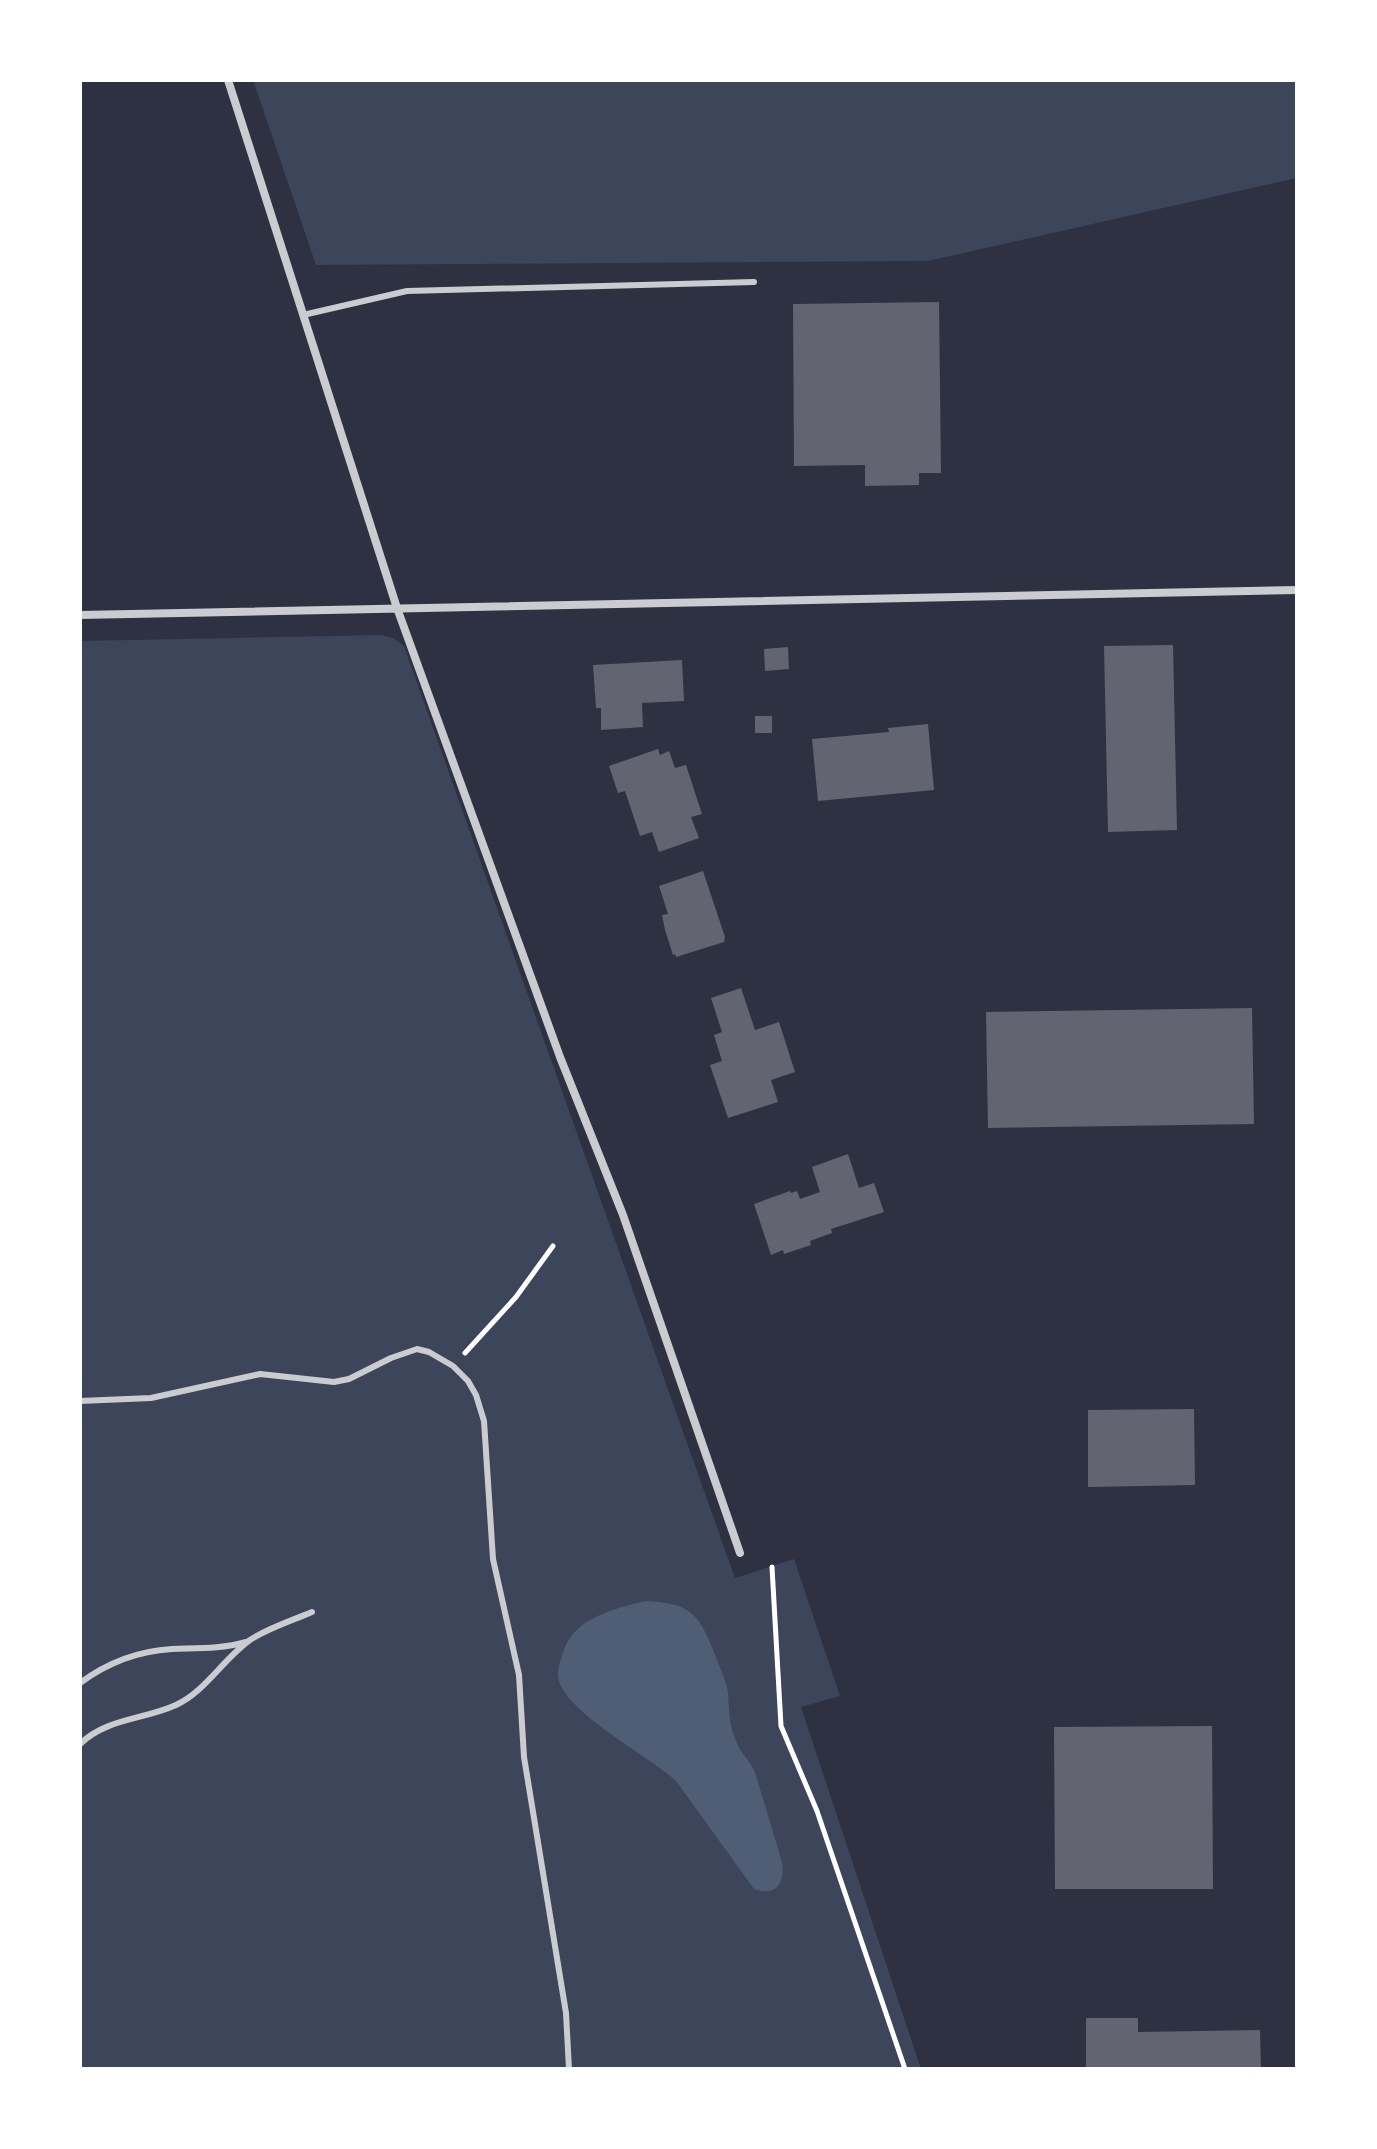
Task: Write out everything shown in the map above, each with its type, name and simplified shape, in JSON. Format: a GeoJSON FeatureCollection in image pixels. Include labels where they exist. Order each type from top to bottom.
{"type":"FeatureCollection","features":[{"type":"Feature","properties":{"kind":"street"},"geometry":{"type":"LineString","coordinates":[[228,80],[397,608],[560,1057],[623,1215],[740,1553]]}},
{"type":"Feature","properties":{"kind":"street"},"geometry":{"type":"LineString","coordinates":[[80,615],[1297,590]]}},
{"type":"Feature","properties":{"kind":"lane"},"geometry":{"type":"LineString","coordinates":[[303,315],[407,291],[754,282]]}},
{"type":"Feature","properties":{"kind":"lane"},"geometry":{"type":"LineString","coordinates":[[80,1401],[166,1396],[260,1374],[334,1382],[349,1379],[417,1349],[429,1352],[453,1366],[476,1395],[484,1421],[493,1559],[519,1675],[524,1757],[566,2013],[569,2069]]}},
{"type":"Feature","properties":{"kind":"lane"},"geometry":{"type":"LineString","coordinates":[[80,1683],[115,1661],[172,1649],[228,1647],[250,1641],[312,1612]]}},
{"type":"Feature","properties":{"kind":"lane"},"geometry":{"type":"LineString","coordinates":[[80,1744],[91,1733],[105,1726],[157,1713],[180,1703],[250,1641]]}},
{"type":"Feature","properties":{"kind":"path"},"geometry":{"type":"LineString","coordinates":[[453,1366],[516,1297],[553,1246]]}},
{"type":"Feature","properties":{"kind":"path"},"geometry":{"type":"LineString","coordinates":[[772,1567],[781,1726],[817,1811],[905,2069]]}},
{"type":"Feature","properties":{"kind":"shaded area"},"geometry":{"type":"Polygon","coordinates":[[[253,80],[1297,80],[1297,178],[928,261],[316,265],[253,80]]]}},
{"type":"Feature","properties":{"kind":"shaded area"},"geometry":{"type":"Polygon","coordinates":[[[381,635],[393,638],[404,646],[735,1578],[794,1559],[840,1696],[801,1707],[921,2069],[80,2069],[80,641],[381,635]]]}},
{"type":"Feature","properties":{"kind":"shaded area"},"geometry":{"type":"Polygon","coordinates":[[[646,1601],[685,1609],[693,1614],[705,1631],[727,1688],[734,1735],[755,1772],[782,1862],[781,1882],[774,1890],[754,1889],[676,1781],[591,1719],[563,1690],[558,1668],[568,1641],[576,1631],[596,1617],[646,1601]]]}},
{"type":"Feature","properties":{"kind":"building"},"geometry":{"type":"Polygon","coordinates":[[[939,302],[941,473],[919,473],[919,485],[865,486],[865,465],[794,466],[793,304],[939,302]]]}},
{"type":"Feature","properties":{"kind":"building"},"geometry":{"type":"Polygon","coordinates":[[[1173,645],[1177,830],[1108,832],[1104,646],[1173,645]]]}},
{"type":"Feature","properties":{"kind":"building"},"geometry":{"type":"Polygon","coordinates":[[[788,647],[789,669],[765,671],[764,649],[788,647]]]}},
{"type":"Feature","properties":{"kind":"building"},"geometry":{"type":"Polygon","coordinates":[[[682,660],[684,701],[642,703],[643,727],[601,730],[601,708],[596,708],[593,665],[682,660]]]}},
{"type":"Feature","properties":{"kind":"building"},"geometry":{"type":"Polygon","coordinates":[[[755,716],[772,716],[772,733],[755,733],[755,716]]]}},
{"type":"Feature","properties":{"kind":"building"},"geometry":{"type":"Polygon","coordinates":[[[928,724],[934,790],[818,801],[812,739],[889,732],[888,728],[928,724]]]}},
{"type":"Feature","properties":{"kind":"building"},"geometry":{"type":"Polygon","coordinates":[[[658,749],[660,755],[669,751],[675,768],[686,765],[702,814],[691,817],[699,838],[659,852],[652,832],[640,836],[625,791],[618,793],[609,766],[658,749]]]}},
{"type":"Feature","properties":{"kind":"building"},"geometry":{"type":"Polygon","coordinates":[[[703,871],[724,942],[676,957],[665,930],[662,915],[668,914],[659,886],[703,871]]]}},
{"type":"Feature","properties":{"kind":"building"},"geometry":{"type":"Polygon","coordinates":[[[741,988],[755,1030],[779,1022],[795,1072],[771,1080],[778,1102],[728,1118],[710,1065],[722,1061],[714,1035],[722,1032],[711,998],[741,988]]]}},
{"type":"Feature","properties":{"kind":"building"},"geometry":{"type":"Polygon","coordinates":[[[1252,1008],[1254,1124],[988,1128],[986,1012],[1252,1008]]]}},
{"type":"Feature","properties":{"kind":"building"},"geometry":{"type":"Polygon","coordinates":[[[848,1154],[859,1188],[874,1183],[884,1212],[831,1229],[832,1233],[810,1241],[811,1245],[771,1255],[754,1204],[790,1191],[797,1191],[800,1199],[820,1192],[812,1167],[848,1154]]]}},
{"type":"Feature","properties":{"kind":"building"},"geometry":{"type":"Polygon","coordinates":[[[1194,1409],[1195,1485],[1088,1487],[1088,1410],[1194,1409]]]}},
{"type":"Feature","properties":{"kind":"building"},"geometry":{"type":"Polygon","coordinates":[[[1212,1726],[1213,1889],[1055,1889],[1054,1727],[1212,1726]]]}},
{"type":"Feature","properties":{"kind":"building"},"geometry":{"type":"Polygon","coordinates":[[[1086,2018],[1138,2018],[1138,2032],[1260,2030],[1261,2069],[1086,2069],[1086,2018]]]}}]}
